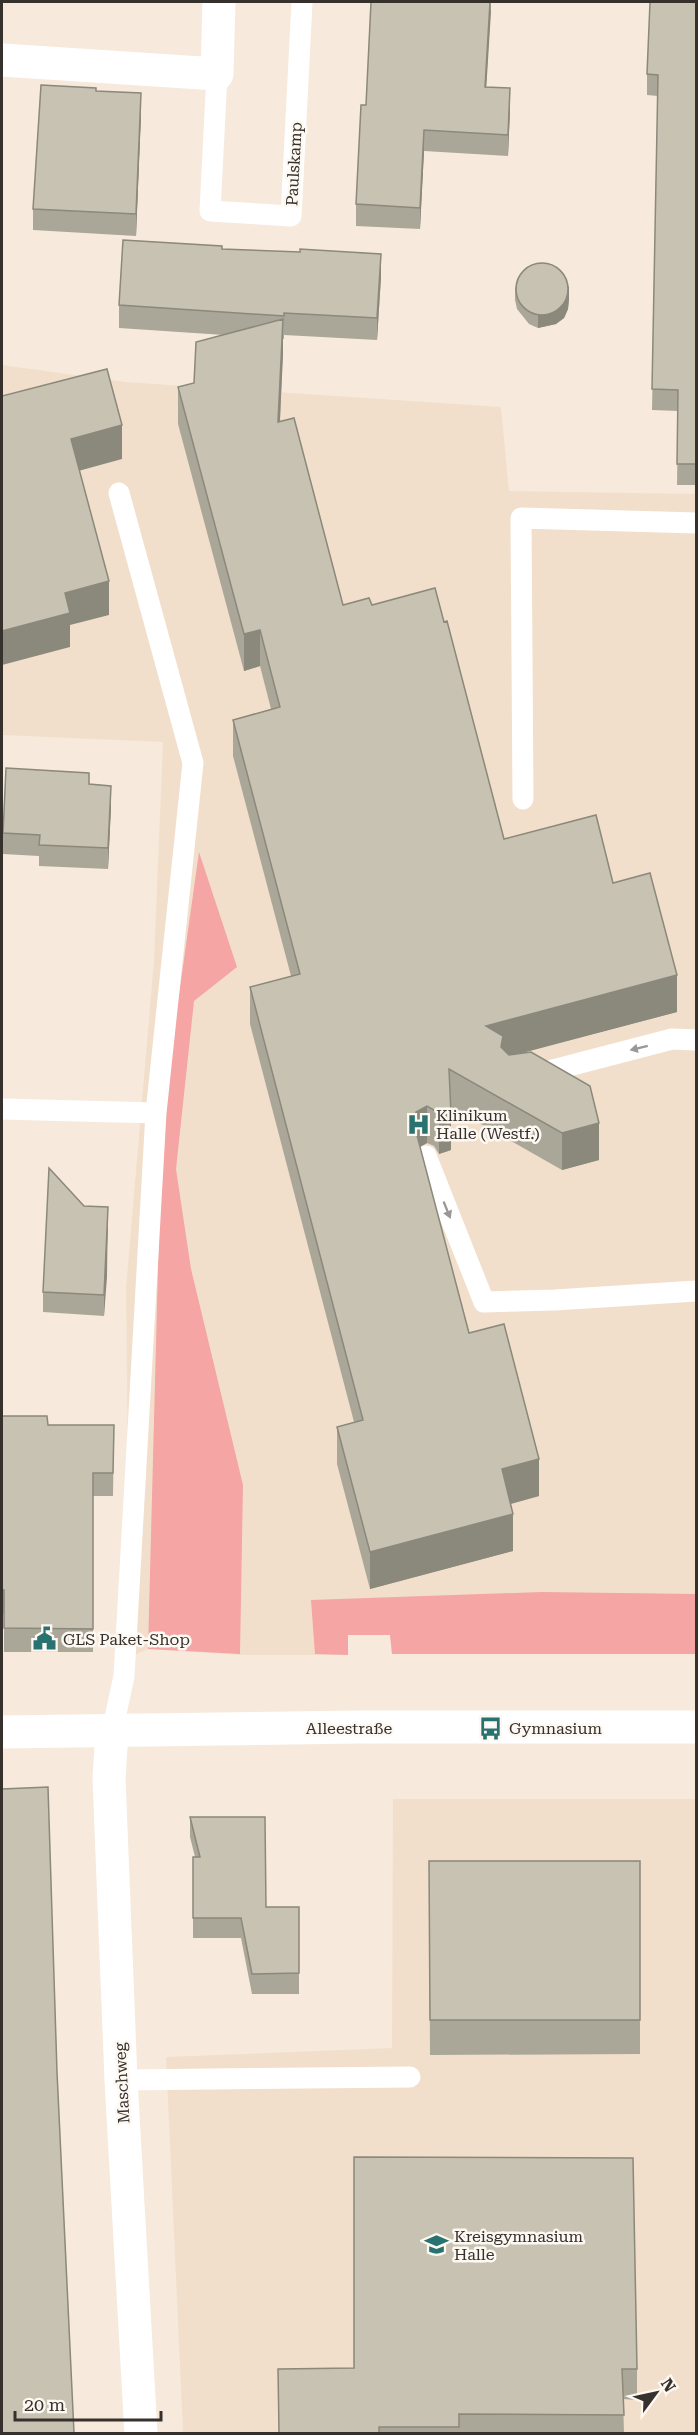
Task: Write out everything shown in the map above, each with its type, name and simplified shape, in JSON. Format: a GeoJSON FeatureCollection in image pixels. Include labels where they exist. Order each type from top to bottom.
{"type":"FeatureCollection","features":[{"type":"Feature","properties":{"kind":"street","name":"Paulskamp"},"geometry":{"type":"LineString","coordinates":[[217,74],[219,2]]}},
{"type":"Feature","properties":{"kind":"street"},"geometry":{"type":"LineString","coordinates":[[2,60],[217,74]]}},
{"type":"Feature","properties":{"kind":"street","name":"Alleestraße"},"geometry":{"type":"LineString","coordinates":[[2,1732],[696,1727]]}},
{"type":"Feature","properties":{"kind":"street","name":"Maschweg"},"geometry":{"type":"LineString","coordinates":[[112,1732],[110,1778],[121,2080],[141,2433]]}},
{"type":"Feature","properties":{"kind":"lane","name":"Paulskamp"},"geometry":{"type":"LineString","coordinates":[[217,74],[210,211],[291,216],[302,2]]}},
{"type":"Feature","properties":{"kind":"lane"},"geometry":{"type":"LineString","coordinates":[[112,1732],[124,1676],[156,1113],[193,763],[119,493]]}},
{"type":"Feature","properties":{"kind":"lane"},"geometry":{"type":"LineString","coordinates":[[523,800],[521,518],[696,523]]}},
{"type":"Feature","properties":{"kind":"lane"},"geometry":{"type":"LineString","coordinates":[[513,1080],[672,1039],[696,1040]]}},
{"type":"Feature","properties":{"kind":"lane"},"geometry":{"type":"LineString","coordinates":[[2,1109],[156,1113]]}},
{"type":"Feature","properties":{"kind":"lane"},"geometry":{"type":"LineString","coordinates":[[426,1156],[484,1302],[555,1300],[696,1290]]}},
{"type":"Feature","properties":{"kind":"lane"},"geometry":{"type":"LineString","coordinates":[[121,2080],[410,2077]]}},
{"type":"Feature","properties":{"kind":"shaded area","name":"Klinikum Halle (Westf.)"},"geometry":{"type":"Polygon","coordinates":[[[2,365],[126,382],[501,407],[509,491],[696,494],[696,1654],[392,1654],[390,1635],[348,1635],[348,1655],[240,1655],[148,1649],[130,1657],[126,1288],[154,960],[163,742],[2,735],[2,365]]]}},
{"type":"Feature","properties":{"kind":"shaded area"},"geometry":{"type":"Polygon","coordinates":[[[199,852],[237,967],[194,1001],[176,1169],[191,1269],[243,1485],[240,1654],[148,1649],[162,1116],[199,852]]]}},
{"type":"Feature","properties":{"kind":"shaded area"},"geometry":{"type":"Polygon","coordinates":[[[542,1592],[696,1594],[696,1654],[392,1654],[390,1635],[348,1635],[348,1655],[315,1654],[311,1600],[542,1592]]]}},
{"type":"Feature","properties":{"kind":"shaded area","name":"Kreisgymnasium Halle"},"geometry":{"type":"Polygon","coordinates":[[[393,1799],[696,1799],[696,2433],[183,2433],[166,2057],[392,2048],[393,1799]]]}},
{"type":"Feature","properties":{"kind":"building"},"geometry":{"type":"Polygon","coordinates":[[[371,2],[490,2],[485,87],[510,88],[508,135],[424,130],[420,208],[356,204],[361,105],[366,105],[371,2]]]}},
{"type":"Feature","properties":{"kind":"building"},"geometry":{"type":"Polygon","coordinates":[[[650,2],[696,2],[696,464],[677,464],[678,390],[652,389],[658,75],[647,74],[650,2]]]}},
{"type":"Feature","properties":{"kind":"building"},"geometry":{"type":"Polygon","coordinates":[[[41,85],[141,93],[136,214],[33,209],[41,85]]]}},
{"type":"Feature","properties":{"kind":"building"},"geometry":{"type":"Polygon","coordinates":[[[123,240],[222,246],[222,249],[300,252],[300,249],[381,254],[377,318],[284,313],[284,316],[119,305],[123,240]]]}},
{"type":"Feature","properties":{"kind":"building"},"geometry":{"type":"Polygon","coordinates":[[[537,263],[547,263],[556,267],[564,275],[568,289],[564,303],[556,311],[547,315],[537,315],[528,311],[520,303],[516,294],[516,284],[520,275],[528,267],[537,263]]]}},
{"type":"Feature","properties":{"kind":"building"},"geometry":{"type":"Polygon","coordinates":[[[283,319],[278,422],[294,418],[343,605],[369,598],[372,605],[435,588],[444,622],[447,621],[504,839],[596,815],[613,883],[650,873],[677,975],[486,1026],[503,1036],[501,1047],[509,1055],[531,1052],[590,1086],[599,1123],[562,1133],[449,1069],[451,1114],[439,1117],[427,1106],[416,1112],[414,1124],[469,1333],[504,1324],[539,1459],[502,1469],[513,1514],[370,1552],[337,1427],[363,1420],[250,987],[300,974],[233,720],[280,707],[260,630],[244,634],[178,387],[194,383],[196,342],[283,319]]]}},
{"type":"Feature","properties":{"kind":"building"},"geometry":{"type":"Polygon","coordinates":[[[107,369],[122,425],[71,439],[109,581],[65,593],[70,613],[2,631],[2,396],[107,369]]]}},
{"type":"Feature","properties":{"kind":"building"},"geometry":{"type":"Polygon","coordinates":[[[6,768],[89,773],[89,784],[111,786],[108,848],[39,845],[40,835],[3,833],[6,768]]]}},
{"type":"Feature","properties":{"kind":"building"},"geometry":{"type":"Polygon","coordinates":[[[49,1168],[84,1206],[108,1207],[104,1295],[43,1292],[49,1168]]]}},
{"type":"Feature","properties":{"kind":"building"},"geometry":{"type":"Polygon","coordinates":[[[2,1416],[47,1416],[48,1425],[114,1425],[113,1473],[93,1473],[93,1629],[4,1628],[2,1416]]]}},
{"type":"Feature","properties":{"kind":"building"},"geometry":{"type":"Polygon","coordinates":[[[48,1787],[57,2072],[74,2433],[2,2433],[2,1789],[48,1787]]]}},
{"type":"Feature","properties":{"kind":"building"},"geometry":{"type":"Polygon","coordinates":[[[190,1817],[265,1817],[266,1907],[299,1907],[299,1973],[252,1974],[241,1918],[193,1918],[193,1857],[200,1857],[190,1817]]]}},
{"type":"Feature","properties":{"kind":"building"},"geometry":{"type":"Polygon","coordinates":[[[429,1861],[640,1861],[640,2020],[430,2020],[429,1861]]]}},
{"type":"Feature","properties":{"kind":"building"},"geometry":{"type":"Polygon","coordinates":[[[354,2157],[633,2158],[637,2369],[622,2369],[624,2415],[459,2414],[459,2427],[379,2427],[379,2433],[279,2433],[278,2369],[354,2368],[354,2157]]]}},
{"type":"Feature","properties":{"kind":"place","name":"Klinikum Halle (Westf.)"},"geometry":{"type":"Point","coordinates":[418,1124]}},
{"type":"Feature","properties":{"kind":"place","name":"GLS Paket-Shop"},"geometry":{"type":"Point","coordinates":[45,1639]}},
{"type":"Feature","properties":{"kind":"place","name":"Gymnasium"},"geometry":{"type":"Point","coordinates":[491,1728]}},
{"type":"Feature","properties":{"kind":"place","name":"Kreisgymnasium Halle"},"geometry":{"type":"Point","coordinates":[436,2245]}}]}
